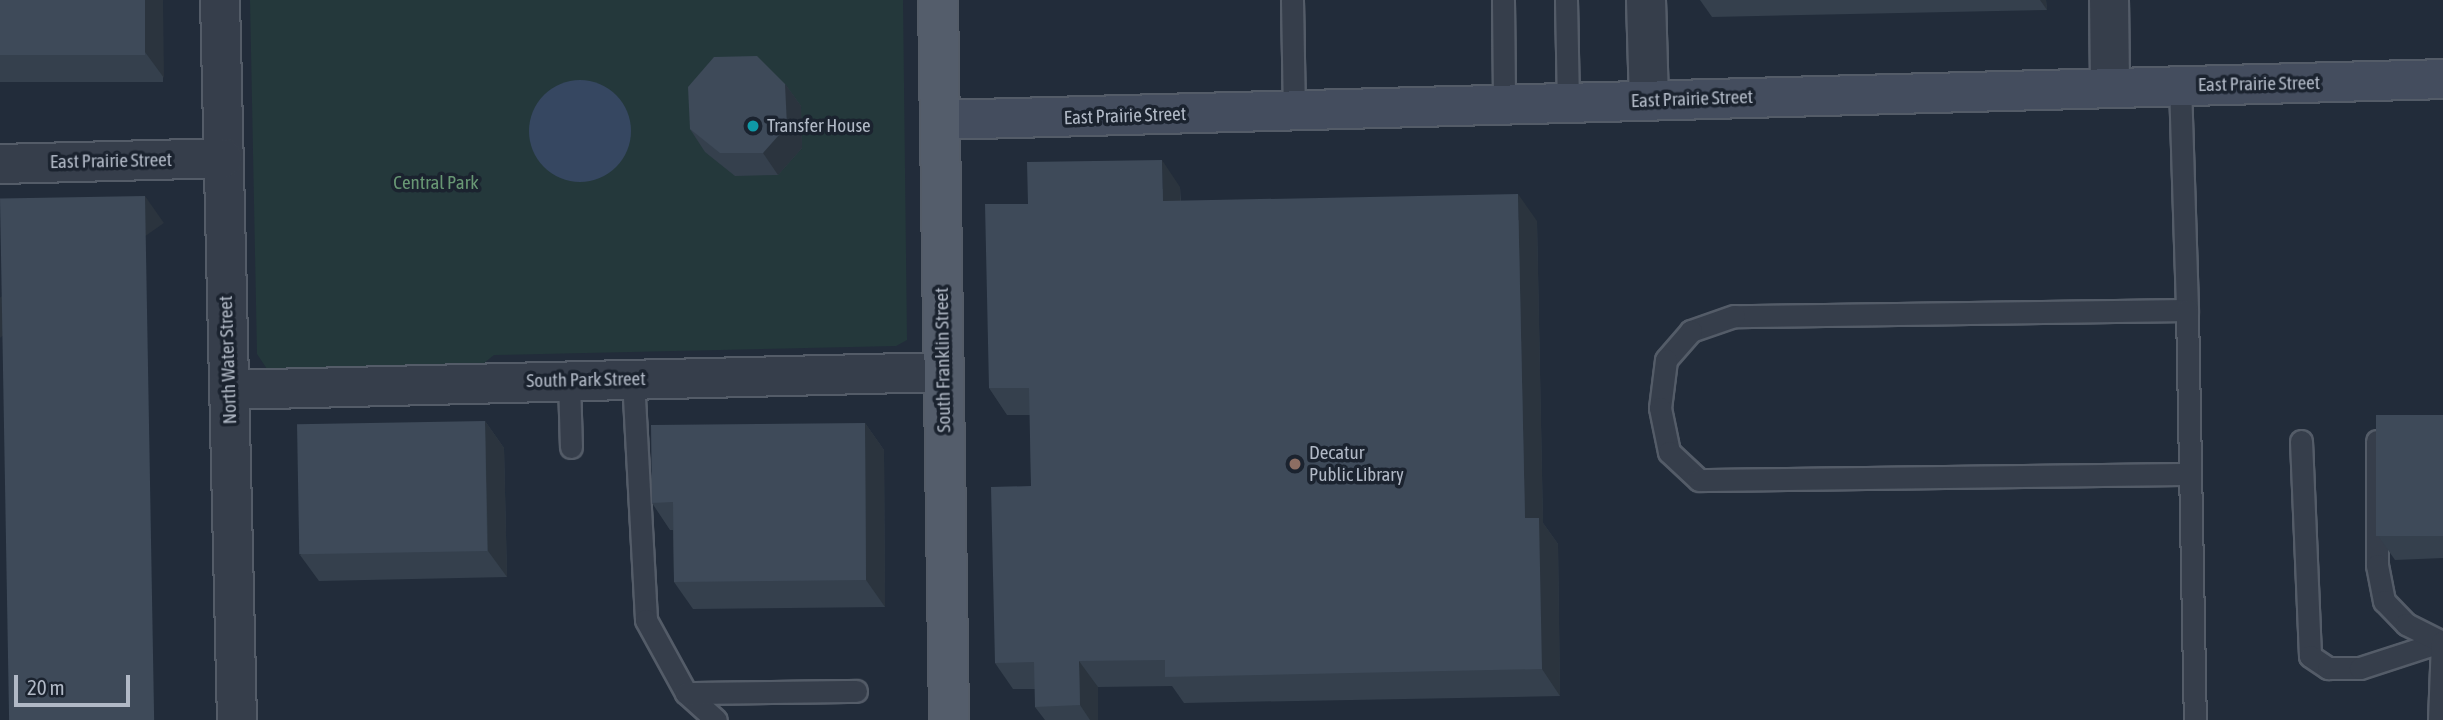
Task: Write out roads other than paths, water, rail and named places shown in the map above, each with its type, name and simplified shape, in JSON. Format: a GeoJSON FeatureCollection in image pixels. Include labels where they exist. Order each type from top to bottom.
{"type":"FeatureCollection","features":[{"type":"Feature","properties":{"kind":"main road","name":"South Franklin Street"},"geometry":{"type":"LineString","coordinates":[[937,0],[949,720]]}},
{"type":"Feature","properties":{"kind":"street","name":"North Water Street"},"geometry":{"type":"LineString","coordinates":[[220,0],[237,720]]}},
{"type":"Feature","properties":{"kind":"street"},"geometry":{"type":"LineString","coordinates":[[1646,0],[1649,100]]}},
{"type":"Feature","properties":{"kind":"street"},"geometry":{"type":"LineString","coordinates":[[2109,0],[2110,87]]}},
{"type":"Feature","properties":{"kind":"street","name":"East Prairie Street"},"geometry":{"type":"LineString","coordinates":[[941,120],[2443,79]]}},
{"type":"Feature","properties":{"kind":"street","name":"East Prairie Street"},"geometry":{"type":"LineString","coordinates":[[0,164],[223,158]]}},
{"type":"Feature","properties":{"kind":"street","name":"South Park Street"},"geometry":{"type":"LineString","coordinates":[[229,390],[943,372]]}},
{"type":"Feature","properties":{"kind":"lane"},"geometry":{"type":"LineString","coordinates":[[1292,0],[1294,110]]}},
{"type":"Feature","properties":{"kind":"lane"},"geometry":{"type":"LineString","coordinates":[[1503,0],[1504,104]]}},
{"type":"Feature","properties":{"kind":"lane"},"geometry":{"type":"LineString","coordinates":[[1566,0],[1568,103]]}},
{"type":"Feature","properties":{"kind":"lane"},"geometry":{"type":"LineString","coordinates":[[2180,85],[2195,720]]}},
{"type":"Feature","properties":{"kind":"lane"},"geometry":{"type":"LineString","coordinates":[[2187,310],[1734,316],[1691,331],[1666,360],[1660,408],[1669,452],[1699,480],[2190,474]]}},
{"type":"Feature","properties":{"kind":"lane"},"geometry":{"type":"LineString","coordinates":[[633,379],[646,620],[686,692],[716,720]]}},
{"type":"Feature","properties":{"kind":"lane"},"geometry":{"type":"LineString","coordinates":[[569,381],[571,447]]}},
{"type":"Feature","properties":{"kind":"lane"},"geometry":{"type":"LineString","coordinates":[[2301,440],[2310,656],[2328,668],[2360,668],[2442,641]]}},
{"type":"Feature","properties":{"kind":"lane"},"geometry":{"type":"LineString","coordinates":[[2377,440],[2377,565],[2384,601],[2406,624],[2442,641]]}},
{"type":"Feature","properties":{"kind":"lane"},"geometry":{"type":"LineString","coordinates":[[2440,720],[2442,641]]}},
{"type":"Feature","properties":{"kind":"lane"},"geometry":{"type":"LineString","coordinates":[[686,692],[856,691]]}},
{"type":"Feature","properties":{"kind":"water"},"geometry":{"type":"Polygon","coordinates":[[[580,80],[609,88],[623,102],[631,131],[623,160],[609,174],[580,182],[551,174],[537,160],[529,131],[537,102],[551,88],[580,80]]]}},
{"type":"Feature","properties":{"kind":"place","name":"Transfer House"},"geometry":{"type":"Point","coordinates":[753,126]}},
{"type":"Feature","properties":{"kind":"place","name":"Decatur Public Library"},"geometry":{"type":"Point","coordinates":[1295,464]}},
{"type":"Feature","properties":{"kind":"park label","name":"Central Park"},"geometry":{"type":"Point","coordinates":[436,183]}}]}
